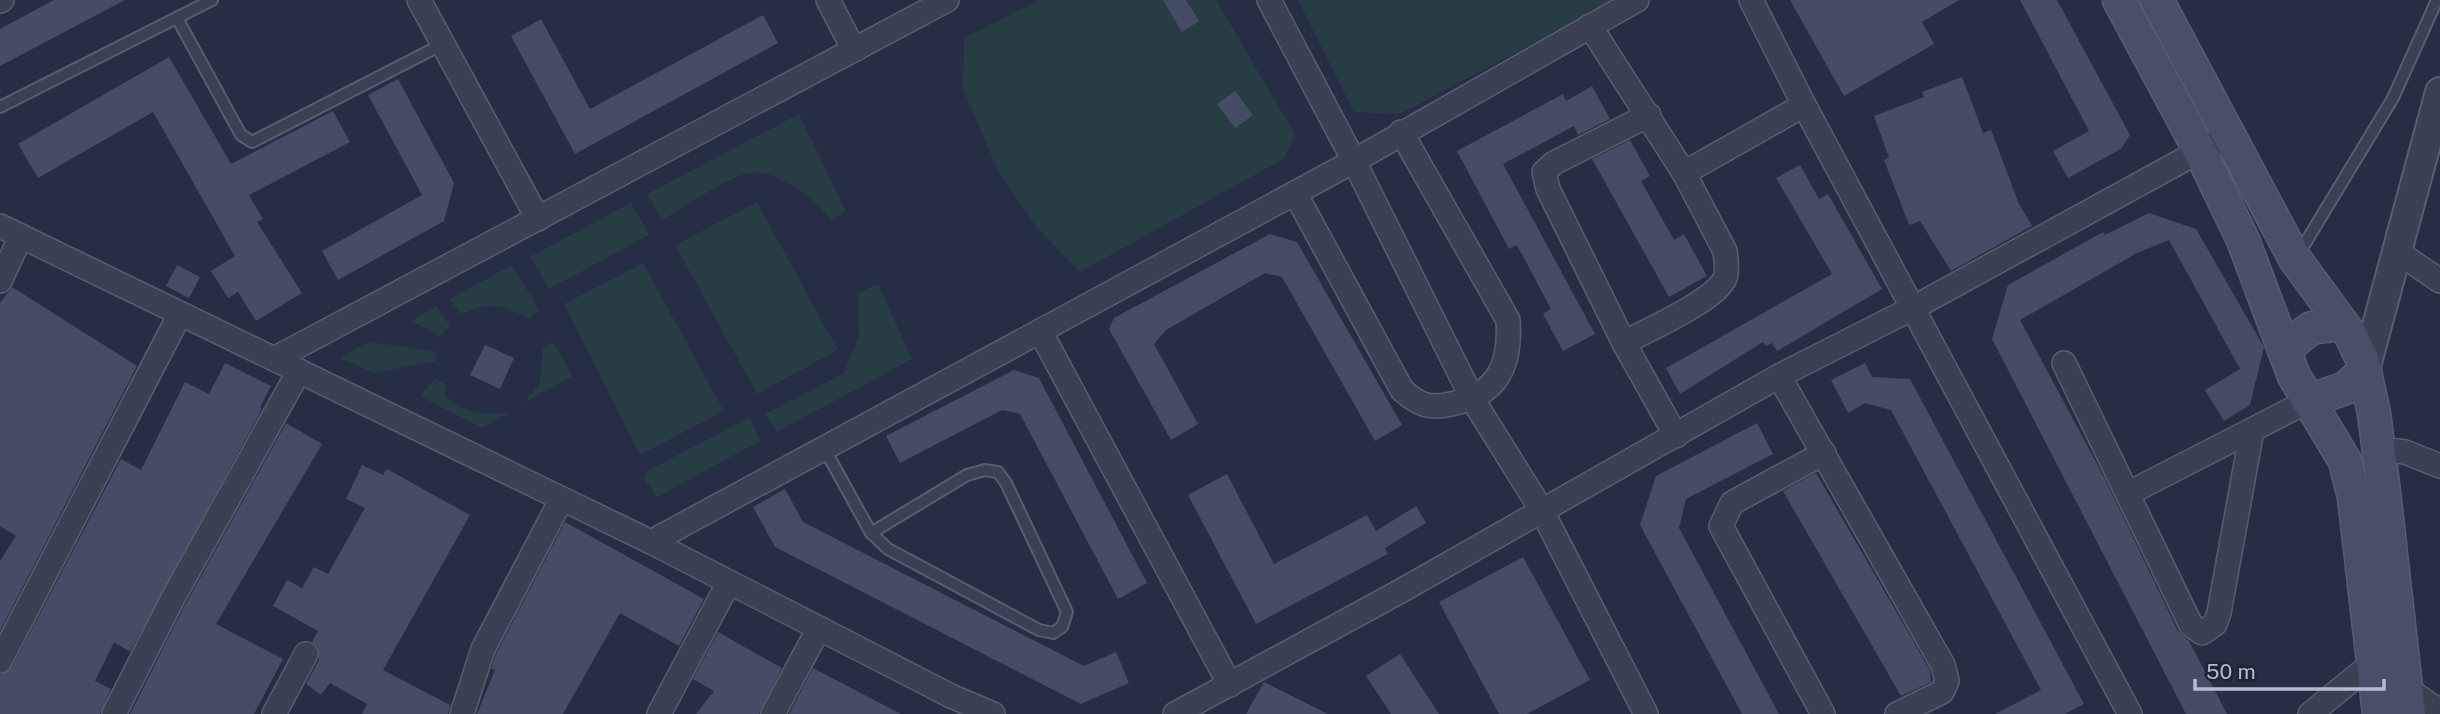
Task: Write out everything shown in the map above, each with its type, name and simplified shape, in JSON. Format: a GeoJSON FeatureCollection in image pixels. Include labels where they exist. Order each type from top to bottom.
{"type":"FeatureCollection","features":[{"type":"Feature","properties":{"kind":"main road"},"geometry":{"type":"LineString","coordinates":[[2119,0],[2200,150],[2256,268],[2284,350],[2308,401],[2369,494],[2408,702]]}},
{"type":"Feature","properties":{"kind":"main road"},"geometry":{"type":"LineString","coordinates":[[2157,0],[2295,259],[2357,346],[2365,370],[2378,449],[2369,494],[2379,714]]}},
{"type":"Feature","properties":{"kind":"main road"},"geometry":{"type":"LineString","coordinates":[[2284,350],[2311,328],[2342,324]]}},
{"type":"Feature","properties":{"kind":"main road"},"geometry":{"type":"LineString","coordinates":[[2308,401],[2346,388],[2365,370]]}},
{"type":"Feature","properties":{"kind":"street"},"geometry":{"type":"LineString","coordinates":[[419,0],[538,219]]}},
{"type":"Feature","properties":{"kind":"street"},"geometry":{"type":"LineString","coordinates":[[828,0],[854,50]]}},
{"type":"Feature","properties":{"kind":"street"},"geometry":{"type":"LineString","coordinates":[[274,359],[947,0]]}},
{"type":"Feature","properties":{"kind":"street"},"geometry":{"type":"LineString","coordinates":[[1269,0],[1354,161],[1473,400],[1541,509],[1646,714]]}},
{"type":"Feature","properties":{"kind":"street"},"geometry":{"type":"LineString","coordinates":[[651,542],[1354,161],[1637,0]]}},
{"type":"Feature","properties":{"kind":"street"},"geometry":{"type":"LineString","coordinates":[[1751,0],[2123,712]]}},
{"type":"Feature","properties":{"kind":"street"},"geometry":{"type":"LineString","coordinates":[[1590,26],[1684,173],[1725,251],[1726,277],[1714,292],[1624,343]]}},
{"type":"Feature","properties":{"kind":"street"},"geometry":{"type":"LineString","coordinates":[[2365,370],[2399,253],[2440,92]]}},
{"type":"Feature","properties":{"kind":"street"},"geometry":{"type":"LineString","coordinates":[[1684,173],[1804,105]]}},
{"type":"Feature","properties":{"kind":"street"},"geometry":{"type":"LineString","coordinates":[[1649,115],[1554,163],[1545,172],[1548,189],[1624,343],[1676,436]]}},
{"type":"Feature","properties":{"kind":"street"},"geometry":{"type":"LineString","coordinates":[[1295,193],[1402,390],[1416,402],[1431,408],[1473,400],[1492,386],[1505,364],[1510,342],[1508,320],[1401,132]]}},
{"type":"Feature","properties":{"kind":"street"},"geometry":{"type":"LineString","coordinates":[[1175,714],[1399,592],[1779,376],[1913,308],[2229,135]]}},
{"type":"Feature","properties":{"kind":"street"},"geometry":{"type":"LineString","coordinates":[[0,281],[10,231],[651,542],[819,628],[946,705],[993,714]]}},
{"type":"Feature","properties":{"kind":"street"},"geometry":{"type":"LineString","coordinates":[[2399,253],[2440,281]]}},
{"type":"Feature","properties":{"kind":"street"},"geometry":{"type":"LineString","coordinates":[[0,661],[180,314]]}},
{"type":"Feature","properties":{"kind":"street"},"geometry":{"type":"LineString","coordinates":[[1040,331],[1230,685]]}},
{"type":"Feature","properties":{"kind":"street"},"geometry":{"type":"LineString","coordinates":[[2064,363],[2191,625],[2202,633],[2216,624],[2219,613],[2252,429]]}},
{"type":"Feature","properties":{"kind":"street"},"geometry":{"type":"LineString","coordinates":[[114,714],[173,598],[299,371]]}},
{"type":"Feature","properties":{"kind":"street"},"geometry":{"type":"LineString","coordinates":[[1779,376],[1943,665],[1947,681],[1942,692],[1898,714]]}},
{"type":"Feature","properties":{"kind":"street"},"geometry":{"type":"LineString","coordinates":[[2129,494],[2308,401]]}},
{"type":"Feature","properties":{"kind":"street"},"geometry":{"type":"LineString","coordinates":[[2378,449],[2405,452],[2440,466]]}},
{"type":"Feature","properties":{"kind":"street"},"geometry":{"type":"LineString","coordinates":[[1823,714],[1721,526],[1731,503],[1824,453]]}},
{"type":"Feature","properties":{"kind":"street"},"geometry":{"type":"LineString","coordinates":[[462,714],[483,649],[561,500]]}},
{"type":"Feature","properties":{"kind":"street"},"geometry":{"type":"LineString","coordinates":[[659,714],[729,582]]}},
{"type":"Feature","properties":{"kind":"street"},"geometry":{"type":"LineString","coordinates":[[774,714],[819,628]]}},
{"type":"Feature","properties":{"kind":"street"},"geometry":{"type":"LineString","coordinates":[[274,714],[306,654]]}},
{"type":"Feature","properties":{"kind":"street"},"geometry":{"type":"LineString","coordinates":[[2314,713],[2375,660]]}},
{"type":"Feature","properties":{"kind":"street"},"geometry":{"type":"LineString","coordinates":[[2408,702],[2440,711]]}},
{"type":"Feature","properties":{"kind":"lane"},"geometry":{"type":"LineString","coordinates":[[0,107],[212,0]]}},
{"type":"Feature","properties":{"kind":"lane"},"geometry":{"type":"LineString","coordinates":[[2295,259],[2393,98],[2437,0]]}},
{"type":"Feature","properties":{"kind":"lane"},"geometry":{"type":"LineString","coordinates":[[177,18],[242,135],[252,142],[443,44]]}},
{"type":"Feature","properties":{"kind":"lane"},"geometry":{"type":"LineString","coordinates":[[824,448],[871,533],[908,561],[1039,630],[1053,633],[1062,627],[1067,612],[998,472],[985,470],[967,475],[871,533]]}},
{"type":"Feature","properties":{"kind":"shaded area"},"geometry":{"type":"Polygon","coordinates":[[[1039,0],[1216,0],[1295,134],[1285,158],[1080,272],[1037,228],[998,171],[963,89],[964,38],[1039,0]]]}},
{"type":"Feature","properties":{"kind":"shaded area"},"geometry":{"type":"Polygon","coordinates":[[[1298,0],[1614,0],[1400,114],[1354,112],[1298,0]]]}},
{"type":"Feature","properties":{"kind":"shaded area"},"geometry":{"type":"Polygon","coordinates":[[[799,114],[846,211],[832,220],[795,187],[772,176],[749,173],[718,186],[662,220],[647,194],[799,114]]]}},
{"type":"Feature","properties":{"kind":"shaded area"},"geometry":{"type":"Polygon","coordinates":[[[757,202],[838,350],[757,394],[675,245],[757,202]]]}},
{"type":"Feature","properties":{"kind":"shaded area"},"geometry":{"type":"Polygon","coordinates":[[[631,203],[649,235],[549,289],[530,257],[631,203]]]}},
{"type":"Feature","properties":{"kind":"shaded area"},"geometry":{"type":"Polygon","coordinates":[[[643,263],[724,411],[640,455],[564,304],[643,263]]]}},
{"type":"Feature","properties":{"kind":"shaded area"},"geometry":{"type":"Polygon","coordinates":[[[512,265],[539,310],[529,319],[495,306],[480,307],[460,314],[450,299],[512,265]]]}},
{"type":"Feature","properties":{"kind":"shaded area"},"geometry":{"type":"Polygon","coordinates":[[[878,284],[912,359],[777,432],[765,414],[844,373],[859,336],[858,293],[878,284]]]}},
{"type":"Feature","properties":{"kind":"shaded area"},"geometry":{"type":"Polygon","coordinates":[[[436,306],[450,326],[440,336],[411,321],[436,306]]]}},
{"type":"Feature","properties":{"kind":"shaded area"},"geometry":{"type":"Polygon","coordinates":[[[369,342],[435,351],[436,361],[373,373],[340,358],[369,342]]]}},
{"type":"Feature","properties":{"kind":"shaded area"},"geometry":{"type":"Polygon","coordinates":[[[553,342],[573,376],[523,403],[540,384],[543,348],[553,342]]]}},
{"type":"Feature","properties":{"kind":"shaded area"},"geometry":{"type":"Polygon","coordinates":[[[435,379],[446,384],[445,396],[467,410],[509,413],[482,428],[420,396],[435,379]]]}},
{"type":"Feature","properties":{"kind":"shaded area"},"geometry":{"type":"Polygon","coordinates":[[[750,417],[760,441],[657,497],[644,479],[647,471],[750,417]]]}},
{"type":"Feature","properties":{"kind":"building"},"geometry":{"type":"Polygon","coordinates":[[[54,0],[125,0],[0,66],[0,29],[54,0]]]}},
{"type":"Feature","properties":{"kind":"building"},"geometry":{"type":"Polygon","coordinates":[[[1163,0],[1186,0],[1199,21],[1182,32],[1163,0]]]}},
{"type":"Feature","properties":{"kind":"building"},"geometry":{"type":"Polygon","coordinates":[[[1790,0],[1959,0],[1922,22],[1934,44],[1844,96],[1790,0]]]}},
{"type":"Feature","properties":{"kind":"building"},"geometry":{"type":"Polygon","coordinates":[[[2020,0],[2057,0],[2130,135],[2121,149],[2068,178],[2053,151],[2089,131],[2020,0]]]}},
{"type":"Feature","properties":{"kind":"building"},"geometry":{"type":"Polygon","coordinates":[[[763,15],[778,43],[575,154],[511,36],[541,19],[590,109],[763,15]]]}},
{"type":"Feature","properties":{"kind":"building"},"geometry":{"type":"Polygon","coordinates":[[[169,57],[231,164],[333,111],[350,142],[249,195],[263,219],[257,222],[302,293],[256,321],[238,292],[228,298],[211,271],[235,256],[153,112],[38,178],[18,144],[169,57]]]}},
{"type":"Feature","properties":{"kind":"building"},"geometry":{"type":"Polygon","coordinates":[[[1962,77],[1983,133],[1991,130],[2019,204],[2032,226],[1951,271],[1920,221],[1909,225],[1884,160],[1889,158],[1874,116],[1924,97],[1922,92],[1962,77]]]}},
{"type":"Feature","properties":{"kind":"building"},"geometry":{"type":"Polygon","coordinates":[[[398,79],[454,183],[444,221],[338,280],[322,251],[422,195],[368,95],[398,79]]]}},
{"type":"Feature","properties":{"kind":"building"},"geometry":{"type":"Polygon","coordinates":[[[1592,86],[1610,119],[1578,135],[1574,126],[1503,164],[1595,334],[1563,351],[1543,314],[1551,309],[1517,245],[1509,249],[1457,151],[1563,94],[1566,101],[1592,86]]]}},
{"type":"Feature","properties":{"kind":"building"},"geometry":{"type":"Polygon","coordinates":[[[1235,91],[1253,115],[1235,128],[1217,104],[1235,91]]]}},
{"type":"Feature","properties":{"kind":"building"},"geometry":{"type":"Polygon","coordinates":[[[1630,140],[1650,176],[1641,181],[1674,240],[1684,234],[1707,276],[1669,297],[1592,159],[1630,140]]]}},
{"type":"Feature","properties":{"kind":"building"},"geometry":{"type":"Polygon","coordinates":[[[1800,165],[1819,199],[1828,194],[1882,289],[1777,351],[1772,343],[1766,346],[1763,342],[1680,394],[1666,368],[1832,274],[1776,178],[1800,165]]]}},
{"type":"Feature","properties":{"kind":"building"},"geometry":{"type":"Polygon","coordinates":[[[2149,213],[2196,229],[2264,347],[2250,405],[2224,421],[2205,390],[2240,369],[2169,240],[2137,253],[2020,320],[2104,477],[2178,631],[2189,641],[2227,714],[2186,714],[1992,339],[2008,285],[2103,232],[2105,235],[2149,213]]]}},
{"type":"Feature","properties":{"kind":"building"},"geometry":{"type":"Polygon","coordinates":[[[1270,234],[1297,242],[1402,425],[1375,441],[1282,277],[1265,273],[1166,330],[1154,344],[1198,424],[1171,440],[1109,329],[1114,318],[1270,234]]]}},
{"type":"Feature","properties":{"kind":"building"},"geometry":{"type":"Polygon","coordinates":[[[177,265],[200,277],[189,298],[166,286],[177,265]]]}},
{"type":"Feature","properties":{"kind":"building"},"geometry":{"type":"Polygon","coordinates":[[[12,287],[137,366],[0,631],[0,561],[16,536],[0,526],[0,303],[12,287]]]}},
{"type":"Feature","properties":{"kind":"building"},"geometry":{"type":"Polygon","coordinates":[[[485,345],[514,358],[500,389],[470,375],[485,345]]]}},
{"type":"Feature","properties":{"kind":"building"},"geometry":{"type":"Polygon","coordinates":[[[225,363],[271,386],[260,407],[262,409],[130,652],[114,642],[95,681],[111,689],[100,714],[0,714],[0,675],[12,667],[121,459],[141,470],[185,382],[209,394],[225,363]]]}},
{"type":"Feature","properties":{"kind":"building"},"geometry":{"type":"Polygon","coordinates":[[[1865,363],[1872,377],[1910,379],[2084,704],[2065,714],[1995,714],[2041,690],[1891,410],[1865,403],[1848,413],[1831,380],[1865,363]]]}},
{"type":"Feature","properties":{"kind":"building"},"geometry":{"type":"Polygon","coordinates":[[[1014,370],[1039,378],[1147,583],[1118,599],[1020,414],[1002,410],[900,463],[886,436],[1014,370]]]}},
{"type":"Feature","properties":{"kind":"building"},"geometry":{"type":"Polygon","coordinates":[[[286,423],[322,444],[216,624],[283,659],[254,714],[130,714],[185,605],[286,423]]]}},
{"type":"Feature","properties":{"kind":"building"},"geometry":{"type":"Polygon","coordinates":[[[1757,423],[1773,454],[1686,499],[1679,528],[1779,714],[1742,714],[1640,525],[1656,476],[1757,423]]]}},
{"type":"Feature","properties":{"kind":"building"},"geometry":{"type":"Polygon","coordinates":[[[362,465],[383,475],[387,469],[470,515],[383,670],[450,705],[448,714],[362,714],[367,704],[330,683],[321,695],[306,684],[319,660],[318,647],[312,642],[318,631],[273,606],[287,580],[302,588],[314,567],[328,574],[365,508],[346,499],[362,465]]]}},
{"type":"Feature","properties":{"kind":"building"},"geometry":{"type":"Polygon","coordinates":[[[1816,473],[1930,670],[1931,682],[1901,696],[1783,491],[1816,473]]]}},
{"type":"Feature","properties":{"kind":"building"},"geometry":{"type":"Polygon","coordinates":[[[1227,474],[1274,564],[1367,515],[1376,531],[1416,506],[1426,523],[1385,548],[1388,554],[1256,624],[1188,495],[1227,474]]]}},
{"type":"Feature","properties":{"kind":"building"},"geometry":{"type":"Polygon","coordinates":[[[785,489],[803,522],[1084,666],[1116,652],[1129,683],[1081,704],[775,547],[753,507],[785,489]]]}},
{"type":"Feature","properties":{"kind":"building"},"geometry":{"type":"Polygon","coordinates":[[[565,522],[704,599],[679,646],[620,613],[563,714],[477,714],[495,670],[491,668],[496,654],[565,522]]]}},
{"type":"Feature","properties":{"kind":"building"},"geometry":{"type":"Polygon","coordinates":[[[1523,557],[1590,680],[1527,714],[1499,714],[1439,602],[1523,557]]]}},
{"type":"Feature","properties":{"kind":"building"},"geometry":{"type":"Polygon","coordinates":[[[718,632],[782,668],[759,714],[696,714],[714,691],[693,679],[718,632]]]}},
{"type":"Feature","properties":{"kind":"building"},"geometry":{"type":"Polygon","coordinates":[[[1400,654],[1439,714],[1391,714],[1366,676],[1400,654]]]}},
{"type":"Feature","properties":{"kind":"building"},"geometry":{"type":"Polygon","coordinates":[[[813,668],[901,714],[789,714],[813,668]]]}},
{"type":"Feature","properties":{"kind":"building"},"geometry":{"type":"Polygon","coordinates":[[[1264,682],[1328,714],[1246,714],[1264,682]]]}}]}
